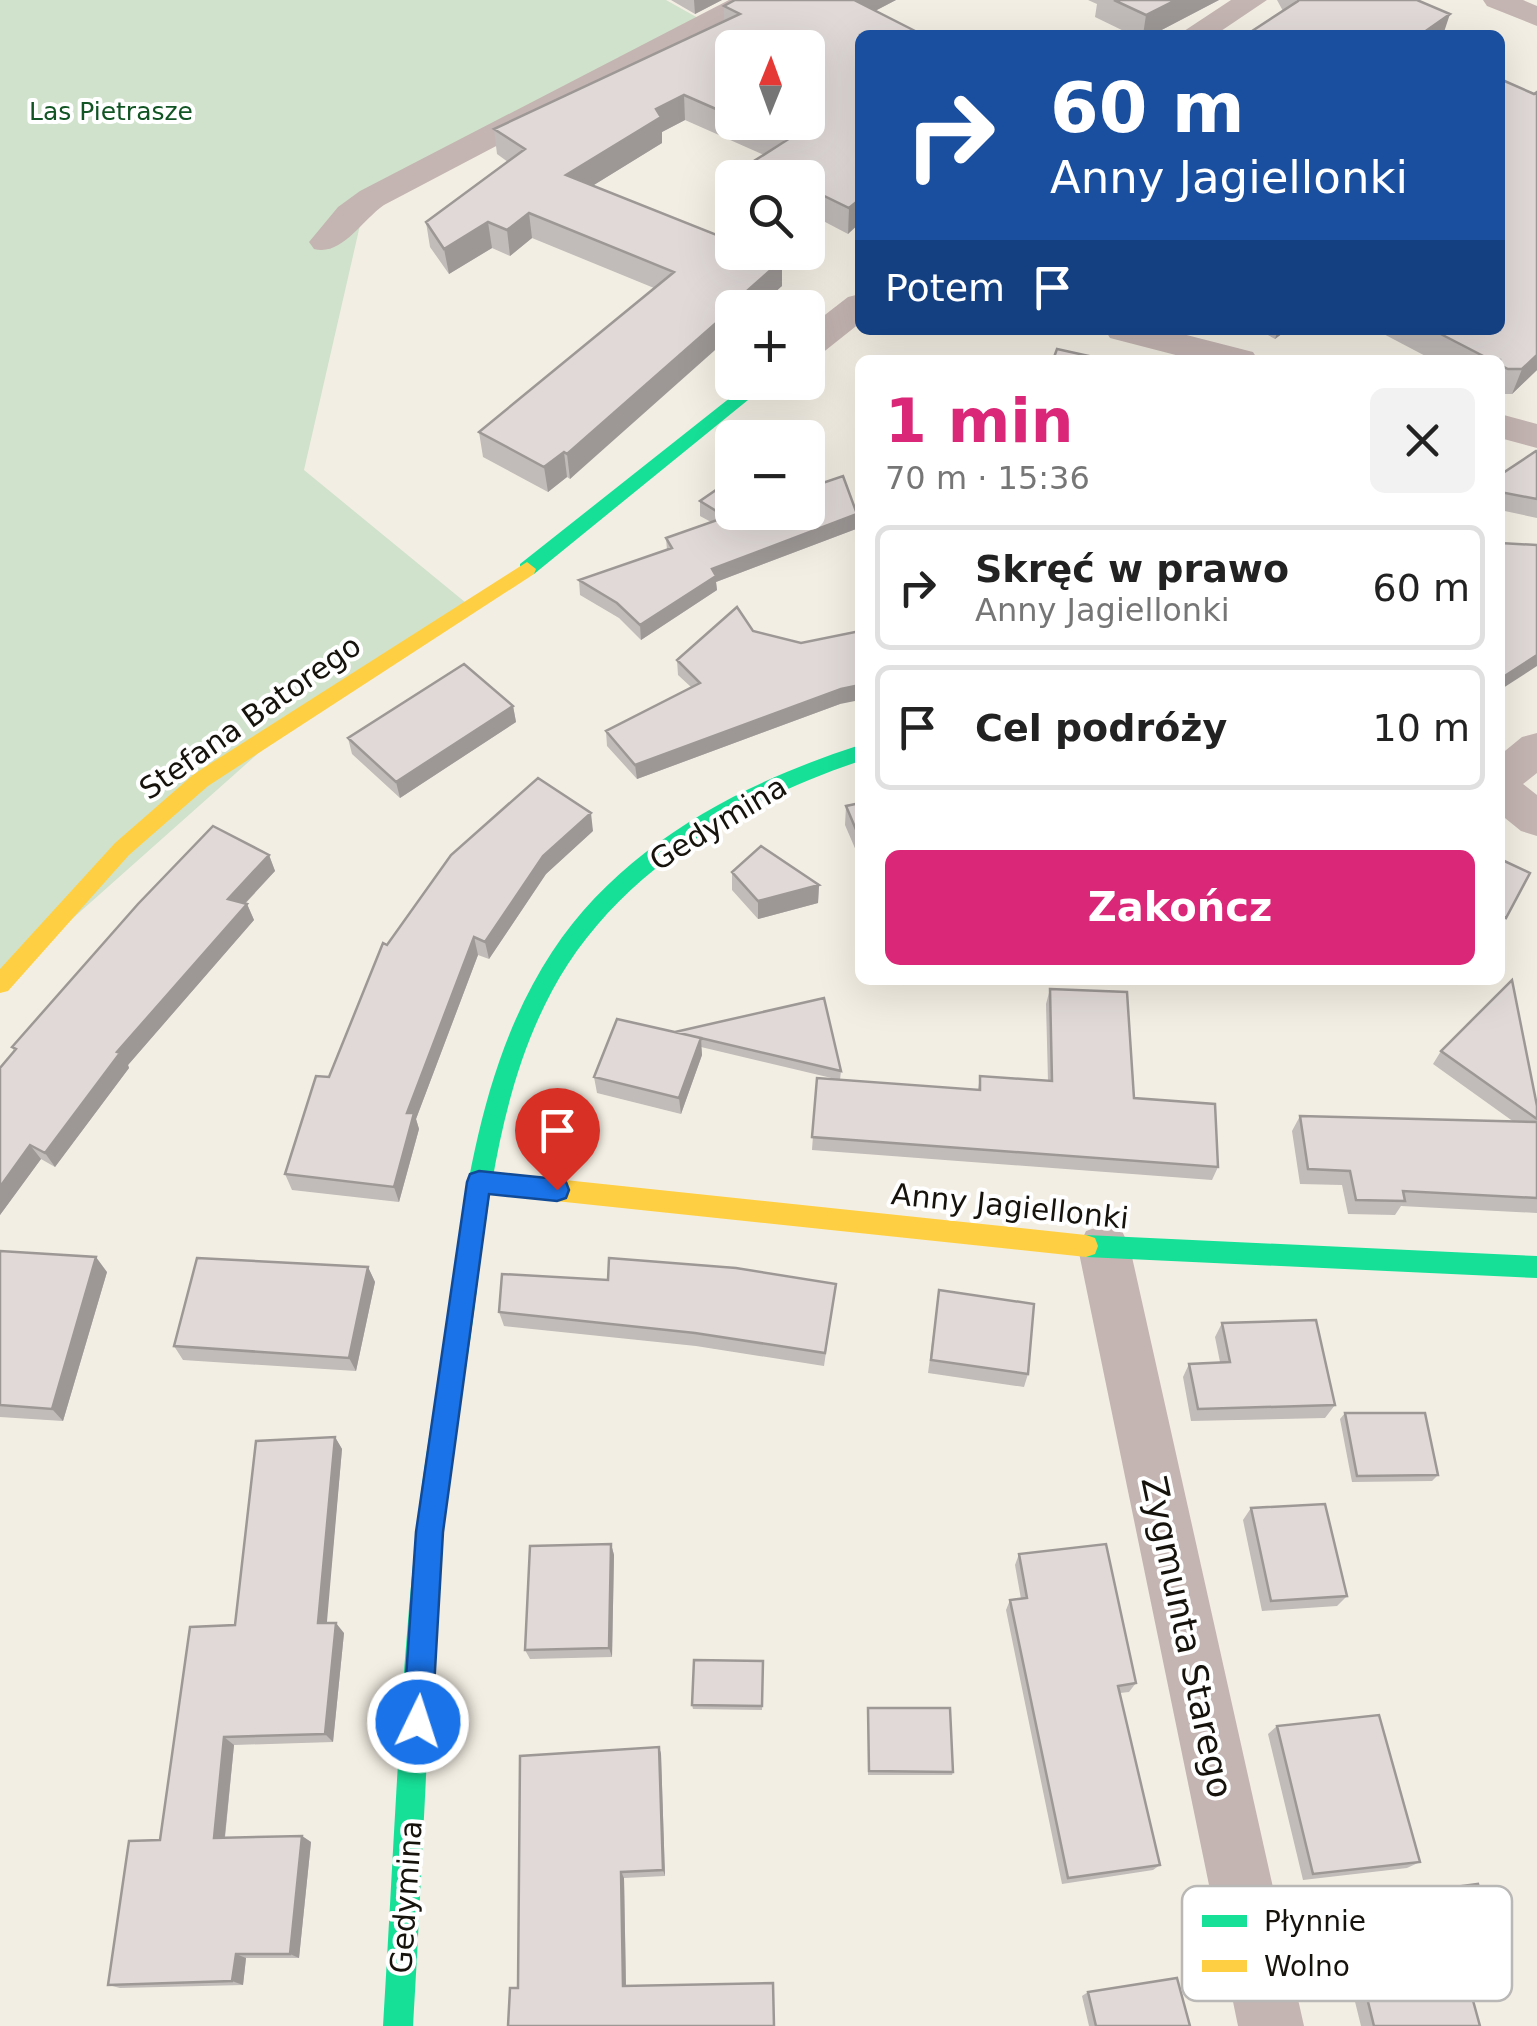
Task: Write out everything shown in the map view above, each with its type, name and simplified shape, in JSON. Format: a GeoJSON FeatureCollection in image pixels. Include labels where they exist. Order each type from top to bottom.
{"type":"FeatureCollection","features":[{"type":"Feature","properties":{"kind":"street"},"geometry":{"type":"LineString","coordinates":[[326,242],[350,214],[372,198],[752,0]]}},
{"type":"Feature","properties":{"kind":"street"},"geometry":{"type":"LineString","coordinates":[[1201,30],[1252,0]]}},
{"type":"Feature","properties":{"kind":"street"},"geometry":{"type":"LineString","coordinates":[[1498,0],[1537,17]]}},
{"type":"Feature","properties":{"kind":"street"},"geometry":{"type":"LineString","coordinates":[[825,333],[855,309]]}},
{"type":"Feature","properties":{"kind":"street"},"geometry":{"type":"LineString","coordinates":[[1142,335],[1220,355]]}},
{"type":"Feature","properties":{"kind":"street","name":"Stefana Batorego"},"geometry":{"type":"LineString","coordinates":[[0,984],[64,910],[166,808],[316,700],[470,608],[589,522],[740,400]]}},
{"type":"Feature","properties":{"kind":"street"},"geometry":{"type":"LineString","coordinates":[[1505,427],[1537,436]]}},
{"type":"Feature","properties":{"kind":"street"},"geometry":{"type":"LineString","coordinates":[[1505,775],[1537,749]]}},
{"type":"Feature","properties":{"kind":"street","name":"Gedymina"},"geometry":{"type":"LineString","coordinates":[[398,2026],[430,1532],[479,1182],[499,1097],[528,1020],[561,956],[608,900],[651,860],[698,828],[786,780],[855,755]]}},
{"type":"Feature","properties":{"kind":"street"},"geometry":{"type":"LineString","coordinates":[[1505,794],[1537,818]]}},
{"type":"Feature","properties":{"kind":"street","name":"Anny Jagiellonki"},"geometry":{"type":"LineString","coordinates":[[479,1182],[1104,1248],[1537,1267]]}},
{"type":"Feature","properties":{"kind":"street","name":"Zygmunta Starego"},"geometry":{"type":"LineString","coordinates":[[1104,1248],[1241,1886]]}},
{"type":"Feature","properties":{"kind":"street","name":"Zygmunta Starego"},"geometry":{"type":"LineString","coordinates":[[1266,2001],[1271,2026]]}},
{"type":"Feature","properties":{"kind":"green space","name":"Las Pietrasze"},"geometry":{"type":"Polygon","coordinates":[[[0,0],[666,0],[707,23],[366,199],[304,470],[471,607],[317,701],[0,983],[0,0]]]}},
{"type":"Feature","properties":{"kind":"building"},"geometry":{"type":"Polygon","coordinates":[[[735,0],[854,0],[913,30],[855,30],[855,203],[849,208],[825,196],[825,160],[756,160],[787,140],[825,140],[825,30],[715,30],[715,109],[684,95],[656,109],[661,117],[566,175],[715,234],[715,270],[771,270],[748,290],[715,290],[715,323],[567,454],[564,452],[544,467],[479,432],[674,272],[529,213],[507,230],[488,222],[444,249],[426,222],[525,149],[494,129],[740,14],[724,6],[735,0]]]}},
{"type":"Feature","properties":{"kind":"building"},"geometry":{"type":"Polygon","coordinates":[[[1114,0],[1176,0],[1146,15],[1114,0]]]}},
{"type":"Feature","properties":{"kind":"building"},"geometry":{"type":"Polygon","coordinates":[[[1417,0],[1450,14],[1427,30],[1254,30],[1298,1],[1417,0]]]}},
{"type":"Feature","properties":{"kind":"building"},"geometry":{"type":"Polygon","coordinates":[[[1505,81],[1537,92],[1537,355],[1522,369],[1508,369],[1505,355],[1481,355],[1443,335],[1505,335],[1505,81]]]}},
{"type":"Feature","properties":{"kind":"building"},"geometry":{"type":"Polygon","coordinates":[[[1057,349],[1084,355],[1055,355],[1057,349]]]}},
{"type":"Feature","properties":{"kind":"building"},"geometry":{"type":"Polygon","coordinates":[[[1537,451],[1537,499],[1505,493],[1505,472],[1537,451]]]}},
{"type":"Feature","properties":{"kind":"building"},"geometry":{"type":"Polygon","coordinates":[[[843,476],[855,515],[825,526],[825,482],[843,476]]]}},
{"type":"Feature","properties":{"kind":"building"},"geometry":{"type":"Polygon","coordinates":[[[715,491],[715,510],[700,501],[715,491]]]}},
{"type":"Feature","properties":{"kind":"building"},"geometry":{"type":"Polygon","coordinates":[[[715,521],[715,530],[815,530],[712,569],[716,576],[640,625],[617,603],[579,580],[672,548],[666,538],[715,521]]]}},
{"type":"Feature","properties":{"kind":"building"},"geometry":{"type":"Polygon","coordinates":[[[1505,543],[1537,545],[1537,655],[1505,676],[1505,543]]]}},
{"type":"Feature","properties":{"kind":"building"},"geometry":{"type":"Polygon","coordinates":[[[737,607],[753,631],[801,643],[855,632],[855,686],[635,765],[606,731],[700,683],[677,660],[737,607]]]}},
{"type":"Feature","properties":{"kind":"building"},"geometry":{"type":"Polygon","coordinates":[[[464,664],[513,706],[396,782],[348,738],[464,664]]]}},
{"type":"Feature","properties":{"kind":"building"},"geometry":{"type":"Polygon","coordinates":[[[538,778],[591,813],[543,856],[485,942],[474,937],[407,1113],[414,1113],[394,1187],[285,1174],[316,1076],[329,1077],[383,943],[387,945],[451,855],[538,778]]]}},
{"type":"Feature","properties":{"kind":"building"},"geometry":{"type":"Polygon","coordinates":[[[855,804],[855,827],[846,806],[855,804]]]}},
{"type":"Feature","properties":{"kind":"building"},"geometry":{"type":"Polygon","coordinates":[[[213,826],[269,855],[228,899],[247,904],[117,1052],[120,1053],[45,1153],[30,1145],[0,1187],[0,1068],[16,1049],[12,1047],[138,904],[213,826]]]}},
{"type":"Feature","properties":{"kind":"building"},"geometry":{"type":"Polygon","coordinates":[[[761,846],[819,885],[758,901],[732,872],[761,846]]]}},
{"type":"Feature","properties":{"kind":"building"},"geometry":{"type":"Polygon","coordinates":[[[1505,861],[1530,873],[1505,918],[1505,861]]]}},
{"type":"Feature","properties":{"kind":"building"},"geometry":{"type":"Polygon","coordinates":[[[1512,980],[1537,1106],[1537,1119],[1441,1051],[1512,980]]]}},
{"type":"Feature","properties":{"kind":"building"},"geometry":{"type":"Polygon","coordinates":[[[1050,989],[1127,992],[1134,1098],[1215,1104],[1218,1167],[812,1137],[817,1078],[980,1090],[980,1076],[1052,1081],[1050,989]]]}},
{"type":"Feature","properties":{"kind":"building"},"geometry":{"type":"Polygon","coordinates":[[[824,998],[841,1071],[675,1032],[824,998]]]}},
{"type":"Feature","properties":{"kind":"building"},"geometry":{"type":"Polygon","coordinates":[[[617,1019],[701,1038],[679,1098],[594,1077],[617,1019]]]}},
{"type":"Feature","properties":{"kind":"building"},"geometry":{"type":"Polygon","coordinates":[[[1300,1116],[1537,1122],[1537,1198],[1403,1191],[1405,1201],[1356,1200],[1350,1171],[1308,1169],[1300,1116]]]}},
{"type":"Feature","properties":{"kind":"building"},"geometry":{"type":"Polygon","coordinates":[[[0,1251],[96,1257],[52,1409],[0,1405],[0,1251]]]}},
{"type":"Feature","properties":{"kind":"building"},"geometry":{"type":"Polygon","coordinates":[[[197,1258],[368,1267],[349,1358],[174,1346],[197,1258]]]}},
{"type":"Feature","properties":{"kind":"building"},"geometry":{"type":"Polygon","coordinates":[[[609,1258],[736,1268],[836,1284],[825,1353],[695,1333],[499,1312],[502,1274],[608,1280],[609,1258]]]}},
{"type":"Feature","properties":{"kind":"building"},"geometry":{"type":"Polygon","coordinates":[[[939,1290],[1034,1304],[1028,1374],[931,1360],[939,1290]]]}},
{"type":"Feature","properties":{"kind":"building"},"geometry":{"type":"Polygon","coordinates":[[[1316,1320],[1335,1405],[1198,1409],[1189,1364],[1230,1362],[1222,1323],[1316,1320]]]}},
{"type":"Feature","properties":{"kind":"building"},"geometry":{"type":"Polygon","coordinates":[[[1345,1413],[1425,1413],[1438,1475],[1357,1476],[1345,1413]]]}},
{"type":"Feature","properties":{"kind":"building"},"geometry":{"type":"Polygon","coordinates":[[[335,1437],[318,1623],[336,1623],[325,1734],[224,1737],[214,1838],[302,1836],[290,1954],[236,1954],[232,1981],[108,1985],[129,1841],[160,1840],[190,1627],[235,1625],[256,1441],[335,1437]]]}},
{"type":"Feature","properties":{"kind":"building"},"geometry":{"type":"Polygon","coordinates":[[[1325,1504],[1347,1596],[1271,1601],[1251,1508],[1325,1504]]]}},
{"type":"Feature","properties":{"kind":"building"},"geometry":{"type":"Polygon","coordinates":[[[611,1544],[609,1648],[525,1650],[530,1546],[611,1544]]]}},
{"type":"Feature","properties":{"kind":"building"},"geometry":{"type":"Polygon","coordinates":[[[1106,1544],[1136,1683],[1118,1686],[1160,1865],[1068,1878],[1010,1600],[1027,1598],[1019,1554],[1106,1544]]]}},
{"type":"Feature","properties":{"kind":"building"},"geometry":{"type":"Polygon","coordinates":[[[694,1660],[763,1661],[762,1706],[692,1705],[694,1660]]]}},
{"type":"Feature","properties":{"kind":"building"},"geometry":{"type":"Polygon","coordinates":[[[868,1708],[950,1708],[953,1772],[869,1771],[868,1708]]]}},
{"type":"Feature","properties":{"kind":"building"},"geometry":{"type":"Polygon","coordinates":[[[1379,1715],[1420,1862],[1313,1874],[1277,1726],[1379,1715]]]}},
{"type":"Feature","properties":{"kind":"building"},"geometry":{"type":"Polygon","coordinates":[[[659,1747],[663,1870],[621,1872],[623,1986],[773,1983],[774,2026],[508,2026],[510,1988],[518,1988],[520,1756],[659,1747]]]}},
{"type":"Feature","properties":{"kind":"building"},"geometry":{"type":"Polygon","coordinates":[[[1177,1978],[1190,2026],[1096,2026],[1088,1992],[1177,1978]]]}},
{"type":"Feature","properties":{"kind":"building"},"geometry":{"type":"Polygon","coordinates":[[[1368,2001],[1473,2001],[1480,2026],[1374,2026],[1368,2001]]]}},
{"type":"Feature","properties":{"kind":"traffic: fast"},"geometry":{"type":"LineString","coordinates":[[527,569],[739,400]]}},
{"type":"Feature","properties":{"kind":"traffic: fast"},"geometry":{"type":"LineString","coordinates":[[398,2026],[433,1504],[479,1188],[516,1046],[560,958],[587,922],[654,857],[733,806],[817,767],[855,755]]}},
{"type":"Feature","properties":{"kind":"traffic: fast"},"geometry":{"type":"LineString","coordinates":[[1086,1246],[1537,1267]]}},
{"type":"Feature","properties":{"kind":"traffic: slow"},"geometry":{"type":"LineString","coordinates":[[0,984],[122,849],[201,780],[527,569]]}},
{"type":"Feature","properties":{"kind":"traffic: slow"},"geometry":{"type":"LineString","coordinates":[[479,1182],[1086,1246]]}},
{"type":"Feature","properties":{"kind":"route"},"geometry":{"type":"LineString","coordinates":[[418,1722],[430,1532],[479,1182],[557,1190]]}}]}
